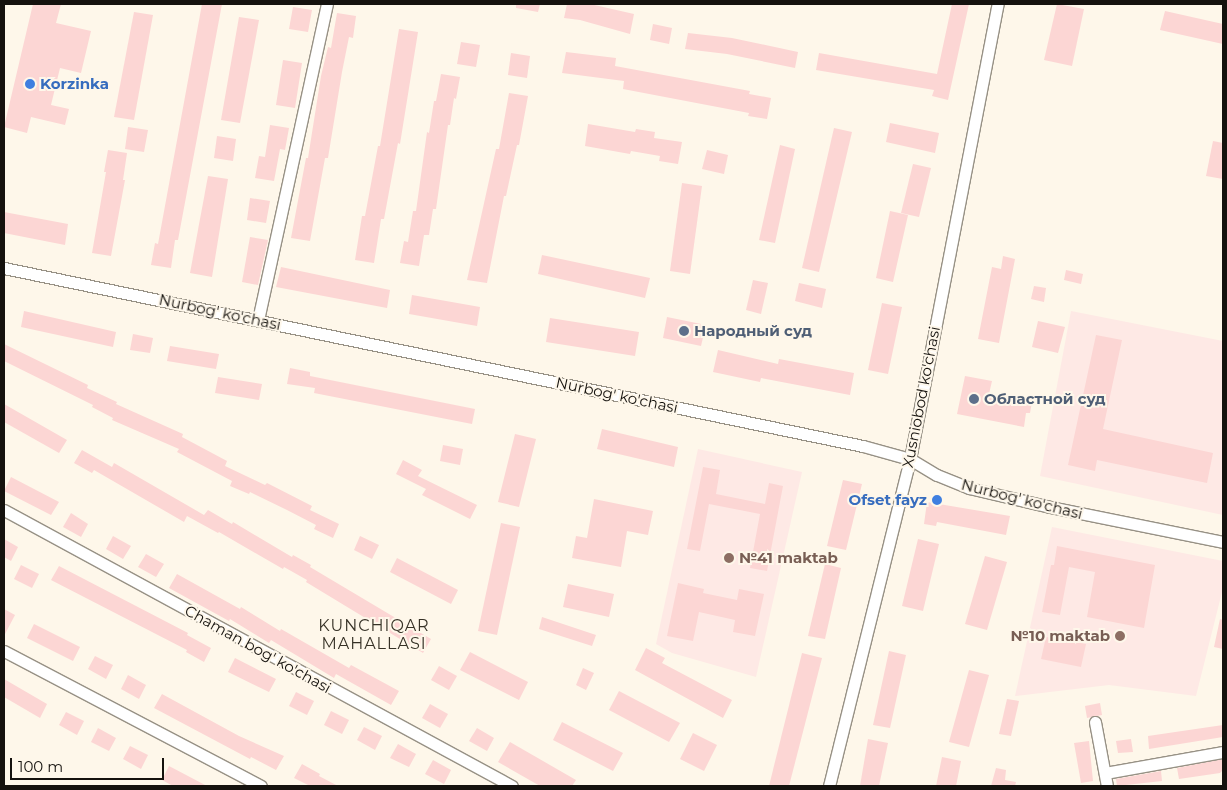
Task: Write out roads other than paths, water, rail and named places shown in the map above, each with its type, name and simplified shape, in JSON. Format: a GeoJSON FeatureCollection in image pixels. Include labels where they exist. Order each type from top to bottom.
{"type":"FeatureCollection","features":[{"type":"Feature","properties":{"kind":"street"},"geometry":{"type":"LineString","coordinates":[[258,320],[327,4]]}},
{"type":"Feature","properties":{"kind":"street","name":"Xusniobod ko'chasi"},"geometry":{"type":"LineString","coordinates":[[829,786],[910,459],[998,4]]}},
{"type":"Feature","properties":{"kind":"street","name":"Nurbog' ko'chasi"},"geometry":{"type":"LineString","coordinates":[[4,268],[863,446],[910,459],[937,475],[969,488],[1050,508],[1223,542]]}},
{"type":"Feature","properties":{"kind":"street","name":"Chaman bog' ko'chasi"},"geometry":{"type":"LineString","coordinates":[[4,510],[512,786]]}},
{"type":"Feature","properties":{"kind":"street"},"geometry":{"type":"LineString","coordinates":[[4,651],[261,786]]}},
{"type":"Feature","properties":{"kind":"street"},"geometry":{"type":"LineString","coordinates":[[1096,722],[1107,786]]}},
{"type":"Feature","properties":{"kind":"street"},"geometry":{"type":"LineString","coordinates":[[1105,773],[1223,752]]}},
{"type":"Feature","properties":{"kind":"place","name":"Korzinka"},"geometry":{"type":"Point","coordinates":[30,84]}},
{"type":"Feature","properties":{"kind":"place","name":"Народный суд"},"geometry":{"type":"Point","coordinates":[684,331]}},
{"type":"Feature","properties":{"kind":"place","name":"Областной суд"},"geometry":{"type":"Point","coordinates":[974,399]}},
{"type":"Feature","properties":{"kind":"place","name":"Ofset fayz"},"geometry":{"type":"Point","coordinates":[937,500]}},
{"type":"Feature","properties":{"kind":"place","name":"№41 maktab"},"geometry":{"type":"Point","coordinates":[729,558]}},
{"type":"Feature","properties":{"kind":"place","name":"№10 maktab"},"geometry":{"type":"Point","coordinates":[1120,636]}},
{"type":"Feature","properties":{"kind":"district","name":"KUNCHIQAR MAHALLASI"},"geometry":{"type":"Point","coordinates":[374,635]}}]}
